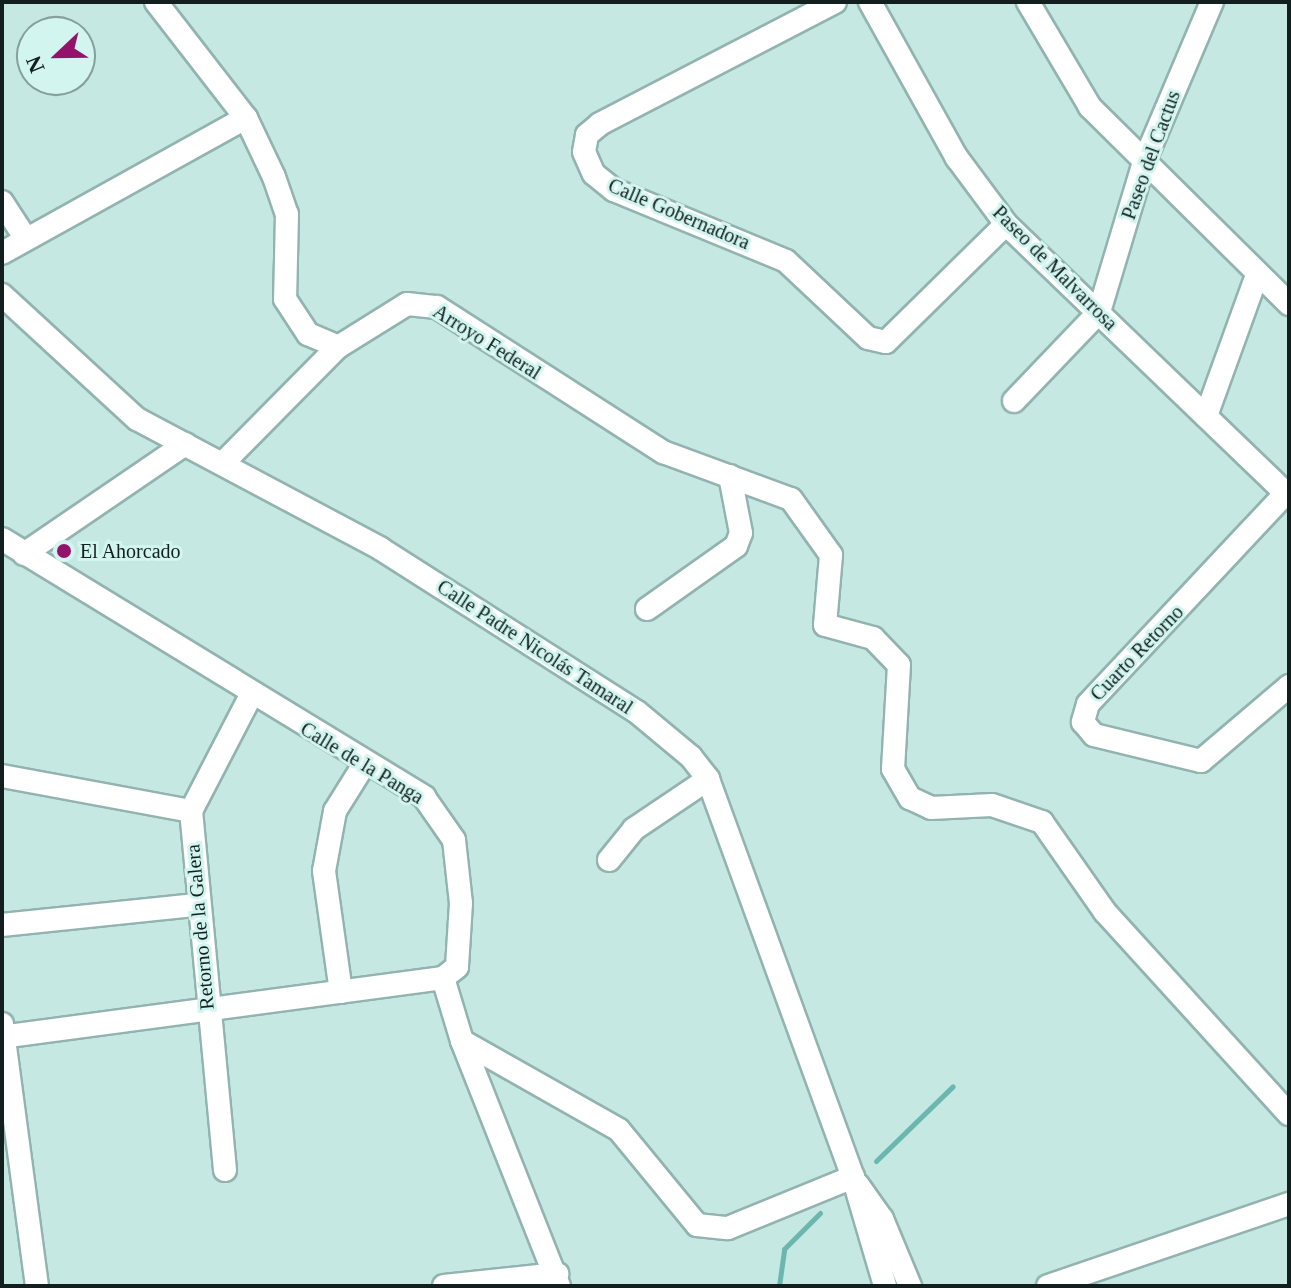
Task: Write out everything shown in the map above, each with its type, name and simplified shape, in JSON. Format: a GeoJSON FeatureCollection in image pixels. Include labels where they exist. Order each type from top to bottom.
{"type":"FeatureCollection","features":[{"type":"Feature","properties":{"kind":"street"},"geometry":{"type":"LineString","coordinates":[[156,2],[246,118],[287,214],[285,299],[308,334],[338,347]]}},
{"type":"Feature","properties":{"kind":"street","name":"Calle Gobernadora"},"geometry":{"type":"LineString","coordinates":[[835,2],[600,124],[587,135],[584,152],[594,174],[614,190],[786,261],[868,338],[886,342],[1006,224]]}},
{"type":"Feature","properties":{"kind":"street","name":"Paseo de Malvarrosa"},"geometry":{"type":"LineString","coordinates":[[870,2],[957,158],[1006,224],[1288,495]]}},
{"type":"Feature","properties":{"kind":"street"},"geometry":{"type":"LineString","coordinates":[[1028,2],[1069,79],[1144,162],[1289,304]]}},
{"type":"Feature","properties":{"kind":"street","name":"Paseo del Cactus"},"geometry":{"type":"LineString","coordinates":[[1099,312],[1144,162],[1212,2]]}},
{"type":"Feature","properties":{"kind":"street"},"geometry":{"type":"LineString","coordinates":[[2,253],[246,118]]}},
{"type":"Feature","properties":{"kind":"street"},"geometry":{"type":"LineString","coordinates":[[2,202],[26,239]]}},
{"type":"Feature","properties":{"kind":"street"},"geometry":{"type":"LineString","coordinates":[[1206,416],[1257,275]]}},
{"type":"Feature","properties":{"kind":"street","name":"Calle Padre Nicolás Tamaral"},"geometry":{"type":"LineString","coordinates":[[2,295],[99,390],[185,444],[224,462],[381,549],[637,712],[708,779],[853,1177],[885,1286]]}},
{"type":"Feature","properties":{"kind":"street","name":"Arroyo Federal"},"geometry":{"type":"LineString","coordinates":[[224,462],[338,347],[407,304],[437,307],[594,414],[730,476],[791,499],[831,555],[825,625],[873,638],[899,665],[893,769],[910,798],[931,808],[992,805],[1042,822],[1105,912],[1289,1114]]}},
{"type":"Feature","properties":{"kind":"street"},"geometry":{"type":"LineString","coordinates":[[1014,401],[1099,312]]}},
{"type":"Feature","properties":{"kind":"street"},"geometry":{"type":"LineString","coordinates":[[24,554],[185,444]]}},
{"type":"Feature","properties":{"kind":"street"},"geometry":{"type":"LineString","coordinates":[[647,609],[736,546],[741,533],[730,476]]}},
{"type":"Feature","properties":{"kind":"street","name":"Cuarto Retorno"},"geometry":{"type":"LineString","coordinates":[[1288,495],[1082,715],[1094,735],[1201,761],[1289,686]]}},
{"type":"Feature","properties":{"kind":"street","name":"Calle de la Panga"},"geometry":{"type":"LineString","coordinates":[[2,539],[250,697],[424,797],[454,840],[460,947],[457,967],[443,978]]}},
{"type":"Feature","properties":{"kind":"street","name":"Retorno de la Galera"},"geometry":{"type":"LineString","coordinates":[[225,1170],[195,905],[191,811],[250,697]]}},
{"type":"Feature","properties":{"kind":"street"},"geometry":{"type":"LineString","coordinates":[[341,992],[324,871],[335,811],[365,763]]}},
{"type":"Feature","properties":{"kind":"street"},"geometry":{"type":"LineString","coordinates":[[2,776],[191,811]]}},
{"type":"Feature","properties":{"kind":"street"},"geometry":{"type":"LineString","coordinates":[[609,860],[634,829],[708,779]]}},
{"type":"Feature","properties":{"kind":"street"},"geometry":{"type":"LineString","coordinates":[[2,925],[195,905]]}},
{"type":"Feature","properties":{"kind":"street"},"geometry":{"type":"LineString","coordinates":[[37,1286],[3,1030],[443,978],[462,1041],[558,1280],[444,1286]]}},
{"type":"Feature","properties":{"kind":"street"},"geometry":{"type":"LineString","coordinates":[[462,1041],[619,1130],[697,1225],[728,1228],[853,1177]]}},
{"type":"Feature","properties":{"kind":"street","name":"Calle Padre Nicolás Tamaral"},"geometry":{"type":"LineString","coordinates":[[853,1177],[882,1219],[910,1286]]}},
{"type":"Feature","properties":{"kind":"street"},"geometry":{"type":"LineString","coordinates":[[1048,1286],[1289,1204]]}},
{"type":"Feature","properties":{"kind":"waterway"},"geometry":{"type":"LineString","coordinates":[[876,1161],[953,1086]]}},
{"type":"Feature","properties":{"kind":"waterway"},"geometry":{"type":"LineString","coordinates":[[779,1286],[784,1249],[820,1213]]}},
{"type":"Feature","properties":{"kind":"place","name":"El Ahorcado"},"geometry":{"type":"Point","coordinates":[64,551]}}]}
